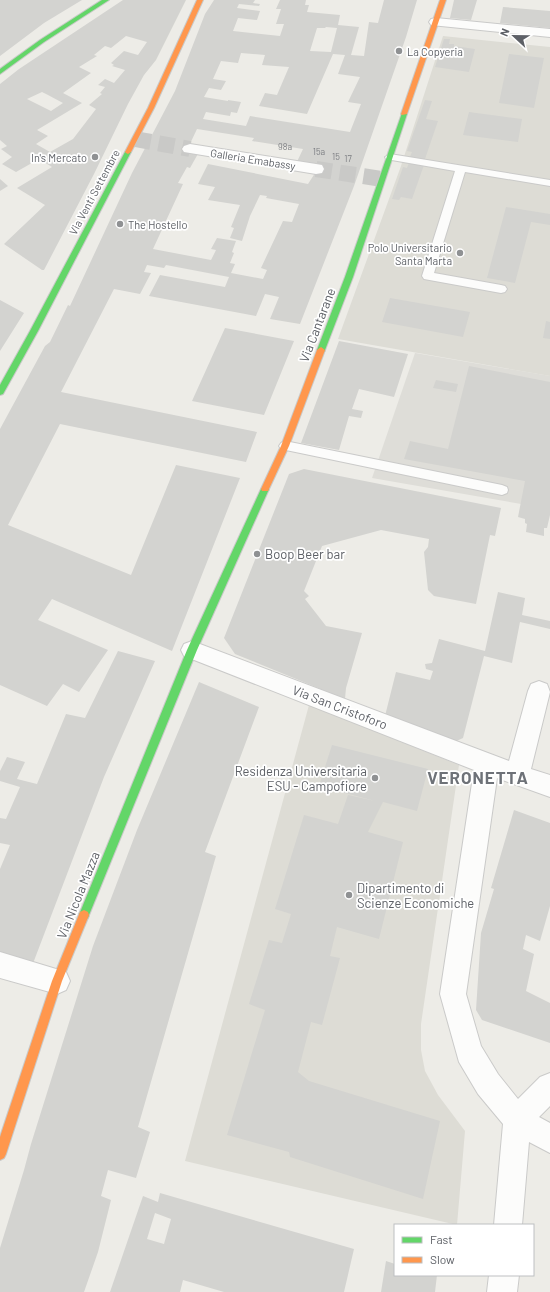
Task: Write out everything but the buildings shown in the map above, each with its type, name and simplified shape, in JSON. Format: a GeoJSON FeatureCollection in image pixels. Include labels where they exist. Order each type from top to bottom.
{"type":"FeatureCollection","features":[{"type":"Feature","properties":{"kind":"street"},"geometry":{"type":"LineString","coordinates":[[0,72],[42,41],[106,0]]}},
{"type":"Feature","properties":{"kind":"street","name":"Via Venti Settembre"},"geometry":{"type":"LineString","coordinates":[[0,392],[151,108],[200,0]]}},
{"type":"Feature","properties":{"kind":"street","name":"Via Cantarane"},"geometry":{"type":"LineString","coordinates":[[192,650],[285,446],[349,277],[443,0]]}},
{"type":"Feature","properties":{"kind":"street"},"geometry":{"type":"LineString","coordinates":[[436,22],[550,33]]}},
{"type":"Feature","properties":{"kind":"street","name":"Galleria Emabassy"},"geometry":{"type":"LineString","coordinates":[[190,149],[316,170]]}},
{"type":"Feature","properties":{"kind":"street","name":"Via San Cristoforo"},"geometry":{"type":"LineString","coordinates":[[192,650],[488,764],[550,786]]}},
{"type":"Feature","properties":{"kind":"street","name":"Via Nicola Mazza"},"geometry":{"type":"LineString","coordinates":[[0,1154],[57,981],[192,650]]}},
{"type":"Feature","properties":{"kind":"street"},"geometry":{"type":"LineString","coordinates":[[518,774],[539,691]]}},
{"type":"Feature","properties":{"kind":"street"},"geometry":{"type":"LineString","coordinates":[[488,764],[453,994],[469,1052],[488,1084],[517,1120],[550,1139]]}},
{"type":"Feature","properties":{"kind":"street"},"geometry":{"type":"LineString","coordinates":[[0,965],[57,981]]}},
{"type":"Feature","properties":{"kind":"street"},"geometry":{"type":"LineString","coordinates":[[508,1224],[517,1120],[550,1087]]}},
{"type":"Feature","properties":{"kind":"street"},"geometry":{"type":"LineString","coordinates":[[502,1292],[504,1276]]}},
{"type":"Feature","properties":{"kind":"lane"},"geometry":{"type":"LineString","coordinates":[[390,157],[550,183]]}},
{"type":"Feature","properties":{"kind":"lane"},"geometry":{"type":"LineString","coordinates":[[461,168],[428,276],[501,288]]}},
{"type":"Feature","properties":{"kind":"lane"},"geometry":{"type":"LineString","coordinates":[[285,446],[502,490]]}},
{"type":"Feature","properties":{"kind":"shaded area","name":"Polo Universitario Santa Marta"},"geometry":{"type":"Polygon","coordinates":[[[443,36],[550,47],[550,376],[338,339],[401,166],[443,36]]]}},
{"type":"Feature","properties":{"kind":"shaded area"},"geometry":{"type":"Polygon","coordinates":[[[415,353],[550,376],[550,509],[372,478],[415,353]]]}},
{"type":"Feature","properties":{"kind":"shaded area","name":"Dipartimento di Scienze Economiche"},"geometry":{"type":"Polygon","coordinates":[[[309,705],[459,765],[421,1024],[421,1050],[425,1071],[438,1095],[465,1131],[457,1224],[185,1161],[309,705]]]}},
{"type":"Feature","properties":{"kind":"tunnel"},"geometry":{"type":"LineString","coordinates":[[135,139],[190,149]]}},
{"type":"Feature","properties":{"kind":"tunnel"},"geometry":{"type":"LineString","coordinates":[[316,169],[382,179]]}},
{"type":"Feature","properties":{"kind":"traffic: fast"},"geometry":{"type":"LineString","coordinates":[[0,72],[42,41],[106,0]]}},
{"type":"Feature","properties":{"kind":"traffic: fast"},"geometry":{"type":"LineString","coordinates":[[321,350],[349,277],[404,114]]}},
{"type":"Feature","properties":{"kind":"traffic: fast"},"geometry":{"type":"LineString","coordinates":[[0,392],[34,331],[128,152]]}},
{"type":"Feature","properties":{"kind":"traffic: fast"},"geometry":{"type":"LineString","coordinates":[[84,915],[192,650],[265,489]]}},
{"type":"Feature","properties":{"kind":"traffic: slow"},"geometry":{"type":"LineString","coordinates":[[128,152],[151,108],[200,0]]}},
{"type":"Feature","properties":{"kind":"traffic: slow"},"geometry":{"type":"LineString","coordinates":[[404,114],[443,0]]}},
{"type":"Feature","properties":{"kind":"traffic: slow"},"geometry":{"type":"LineString","coordinates":[[265,489],[285,446],[321,350]]}},
{"type":"Feature","properties":{"kind":"traffic: slow"},"geometry":{"type":"LineString","coordinates":[[0,1154],[57,981],[84,915]]}},
{"type":"Feature","properties":{"kind":"place","name":"La Copyeria"},"geometry":{"type":"Point","coordinates":[399,51]}},
{"type":"Feature","properties":{"kind":"place","name":"In's Mercato"},"geometry":{"type":"Point","coordinates":[95,157]}},
{"type":"Feature","properties":{"kind":"place","name":"The Hostello"},"geometry":{"type":"Point","coordinates":[120,224]}},
{"type":"Feature","properties":{"kind":"place","name":"Polo Universitario Santa Marta"},"geometry":{"type":"Point","coordinates":[460,253]}},
{"type":"Feature","properties":{"kind":"place","name":"Boop Beer bar"},"geometry":{"type":"Point","coordinates":[257,554]}},
{"type":"Feature","properties":{"kind":"place","name":"Residenza Universitaria ESU - Campofiore"},"geometry":{"type":"Point","coordinates":[375,778]}},
{"type":"Feature","properties":{"kind":"place","name":"Dipartimento di Scienze Economiche"},"geometry":{"type":"Point","coordinates":[349,895]}},
{"type":"Feature","properties":{"kind":"district","name":"VERONETTA"},"geometry":{"type":"Point","coordinates":[478,777]}}]}
